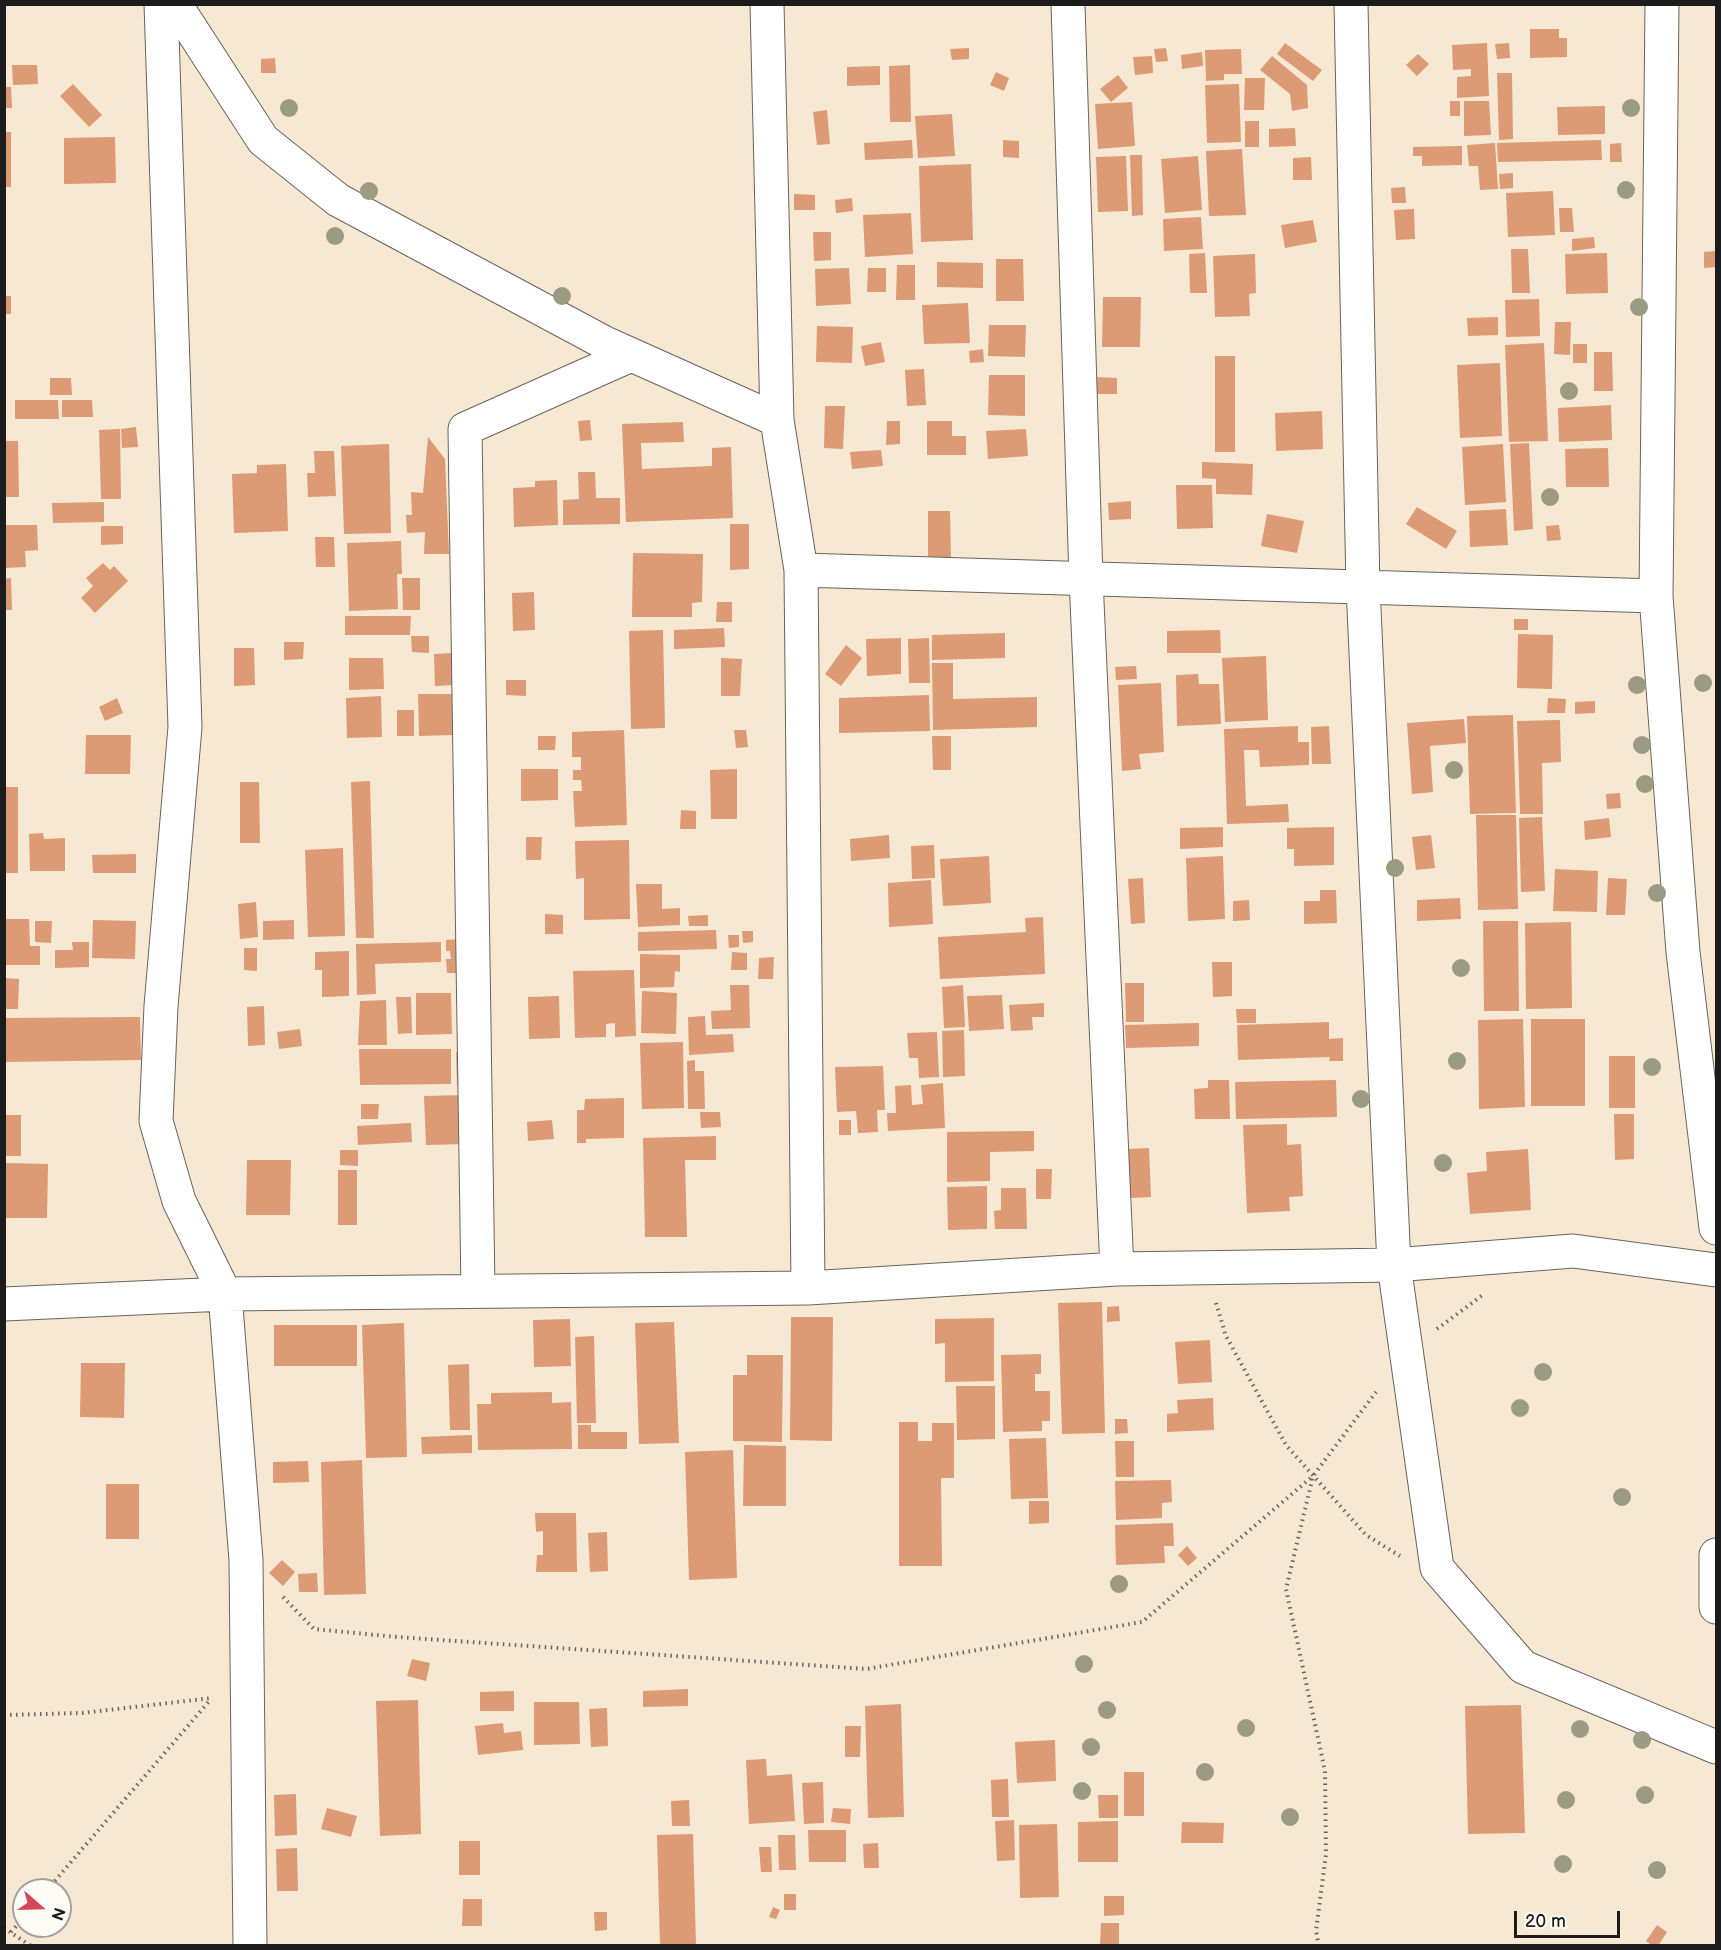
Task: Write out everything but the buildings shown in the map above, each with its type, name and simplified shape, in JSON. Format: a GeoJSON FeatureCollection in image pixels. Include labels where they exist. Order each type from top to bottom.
{"type":"FeatureCollection","features":[{"type":"Feature","properties":{"kind":"street"},"geometry":{"type":"LineString","coordinates":[[161,4],[185,727],[161,1006],[156,1121],[179,1201],[225,1294],[246,1560],[250,1946]]}},
{"type":"Feature","properties":{"kind":"street"},"geometry":{"type":"LineString","coordinates":[[175,4],[263,140],[338,200],[605,344],[777,420]]}},
{"type":"Feature","properties":{"kind":"street"},"geometry":{"type":"LineString","coordinates":[[767,4],[777,420],[801,570],[807,1288]]}},
{"type":"Feature","properties":{"kind":"street"},"geometry":{"type":"LineString","coordinates":[[1068,4],[1086,579],[1117,1269]]}},
{"type":"Feature","properties":{"kind":"street"},"geometry":{"type":"LineString","coordinates":[[1351,4],[1363,587],[1394,1265],[1437,1568],[1523,1667],[1716,1748]]}},
{"type":"Feature","properties":{"kind":"street"},"geometry":{"type":"LineString","coordinates":[[1662,4],[1656,596],[1683,952],[1716,1228]]}},
{"type":"Feature","properties":{"kind":"street"},"geometry":{"type":"LineString","coordinates":[[478,1290],[465,429],[631,354]]}},
{"type":"Feature","properties":{"kind":"street"},"geometry":{"type":"LineString","coordinates":[[801,570],[1656,596]]}},
{"type":"Feature","properties":{"kind":"street"},"geometry":{"type":"LineString","coordinates":[[4,1304],[225,1294],[807,1288],[1117,1269],[1394,1265],[1573,1251],[1716,1270]]}},
{"type":"Feature","properties":{"kind":"street"},"geometry":{"type":"LineString","coordinates":[[1716,1555],[1716,1607]]}},
{"type":"Feature","properties":{"kind":"path"},"geometry":{"type":"LineString","coordinates":[[1205,1268],[1226,1336],[1286,1445],[1366,1535],[1406,1560]]}},
{"type":"Feature","properties":{"kind":"path"},"geometry":{"type":"LineString","coordinates":[[246,1560],[314,1629],[397,1637],[866,1669],[1142,1622],[1313,1476],[1406,1352],[1491,1289]]}},
{"type":"Feature","properties":{"kind":"path"},"geometry":{"type":"LineString","coordinates":[[1313,1476],[1286,1589],[1325,1771],[1326,1854],[1317,1930],[1319,1946]]}},
{"type":"Feature","properties":{"kind":"path"},"geometry":{"type":"LineString","coordinates":[[57,1878],[211,1699],[247,1675]]}},
{"type":"Feature","properties":{"kind":"path"},"geometry":{"type":"LineString","coordinates":[[4,1715],[82,1713],[211,1699]]}},
{"type":"Feature","properties":{"kind":"path"},"geometry":{"type":"LineString","coordinates":[[4,1928],[31,1946]]}}]}
